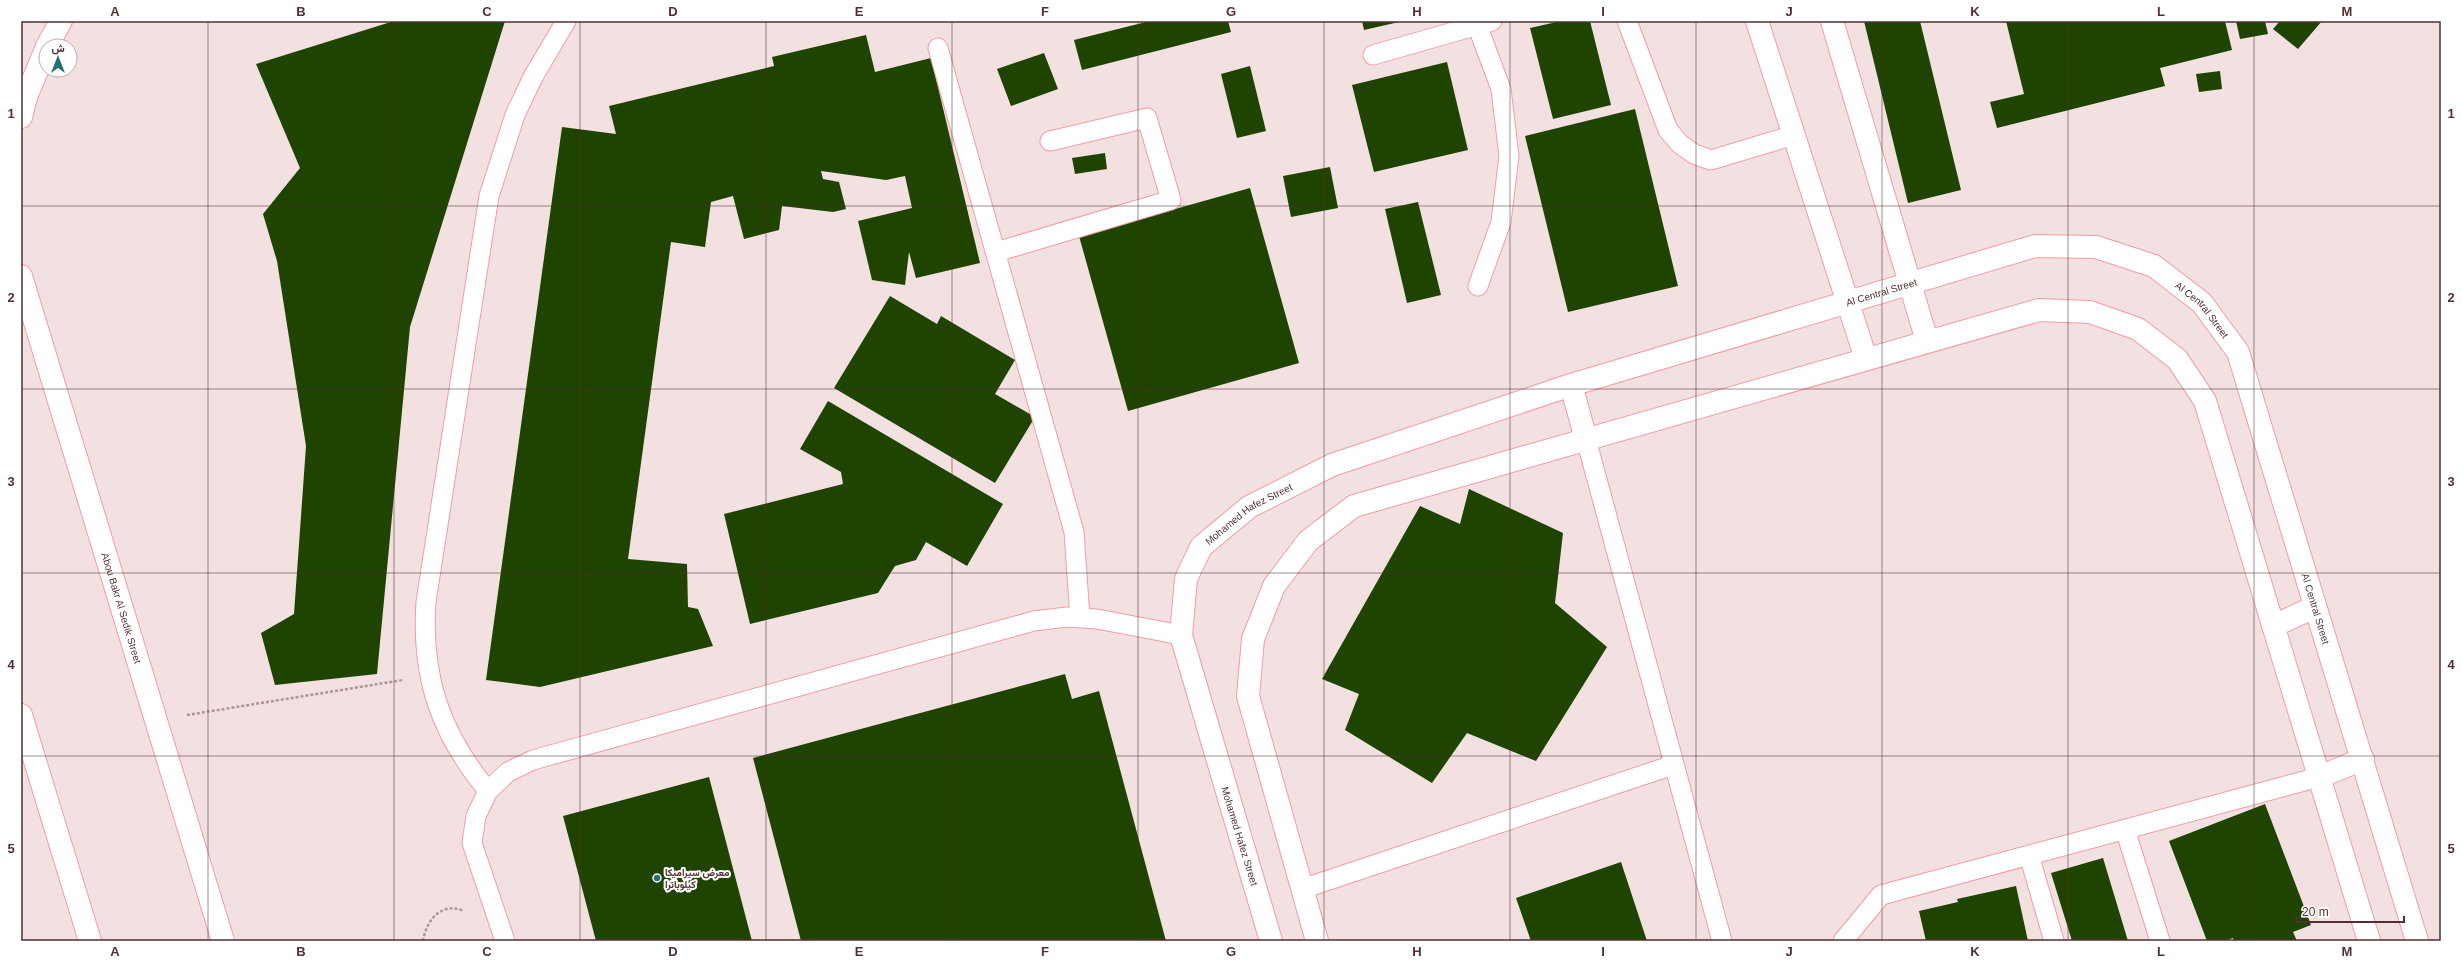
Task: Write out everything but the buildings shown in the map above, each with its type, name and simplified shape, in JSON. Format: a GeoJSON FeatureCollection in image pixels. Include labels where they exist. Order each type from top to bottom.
{"type":"FeatureCollection","features":[{"type":"Feature","properties":{"kind":"street"},"geometry":{"type":"LineString","coordinates":[[51,38],[61,21]]}},
{"type":"Feature","properties":{"kind":"street"},"geometry":{"type":"LineString","coordinates":[[1757,21],[1866,359]]}},
{"type":"Feature","properties":{"kind":"street"},"geometry":{"type":"LineString","coordinates":[[1832,21],[1927,342]]}},
{"type":"Feature","properties":{"kind":"street"},"geometry":{"type":"LineString","coordinates":[[21,117],[26,97],[38,68]]}},
{"type":"Feature","properties":{"kind":"street","name":"Al Central Street"},"geometry":{"type":"LineString","coordinates":[[1571,384],[2035,246],[2096,247],[2154,266],[2202,303],[2238,352],[2315,607],[2363,759],[2417,941]]}},
{"type":"Feature","properties":{"kind":"street","name":"Abou Bakr Al Sedik Street"},"geometry":{"type":"LineString","coordinates":[[21,276],[223,941]]}},
{"type":"Feature","properties":{"kind":"street"},"geometry":{"type":"LineString","coordinates":[[1317,941],[1248,696],[1253,639],[1274,586],[1308,541],[1354,506],[2039,310],[2090,312],[2138,329],[2178,359],[2206,401],[2369,941]]}},
{"type":"Feature","properties":{"kind":"street"},"geometry":{"type":"LineString","coordinates":[[1571,384],[1586,439]]}},
{"type":"Feature","properties":{"kind":"street","name":"Mohamed Hafez Street"},"geometry":{"type":"LineString","coordinates":[[1271,941],[1181,634],[1186,580],[1201,547],[1249,507],[1332,465],[1571,384]]}},
{"type":"Feature","properties":{"kind":"street"},"geometry":{"type":"LineString","coordinates":[[2274,626],[2315,607]]}},
{"type":"Feature","properties":{"kind":"street"},"geometry":{"type":"LineString","coordinates":[[21,715],[90,941]]}},
{"type":"Feature","properties":{"kind":"street"},"geometry":{"type":"LineString","coordinates":[[2319,777],[2363,759]]}},
{"type":"Feature","properties":{"kind":"lane"},"geometry":{"type":"LineString","coordinates":[[488,791],[469,768],[454,744],[441,717],[429,675],[424,631],[430,567],[489,196],[515,115],[532,77],[566,21]]}},
{"type":"Feature","properties":{"kind":"lane"},"geometry":{"type":"LineString","coordinates":[[1627,21],[1668,130],[1680,144],[1694,154],[1711,160],[1794,135]]}},
{"type":"Feature","properties":{"kind":"lane"},"geometry":{"type":"LineString","coordinates":[[1373,55],[1485,23],[1501,88],[1509,156],[1501,222],[1478,286]]}},
{"type":"Feature","properties":{"kind":"lane"},"geometry":{"type":"LineString","coordinates":[[938,48],[1074,532],[1080,618]]}},
{"type":"Feature","properties":{"kind":"lane"},"geometry":{"type":"LineString","coordinates":[[996,252],[1171,200],[1147,118],[1050,141]]}},
{"type":"Feature","properties":{"kind":"lane"},"geometry":{"type":"LineString","coordinates":[[1586,439],[1673,766],[1722,941]]}},
{"type":"Feature","properties":{"kind":"lane"},"geometry":{"type":"LineString","coordinates":[[505,941],[472,843],[476,816],[488,791],[508,772],[532,760],[1034,621],[1080,618],[1181,634]]}},
{"type":"Feature","properties":{"kind":"lane"},"geometry":{"type":"LineString","coordinates":[[1302,889],[1673,766]]}},
{"type":"Feature","properties":{"kind":"lane"},"geometry":{"type":"LineString","coordinates":[[1843,941],[1881,895],[2319,777]]}},
{"type":"Feature","properties":{"kind":"lane"},"geometry":{"type":"LineString","coordinates":[[2124,830],[2160,941]]}},
{"type":"Feature","properties":{"kind":"lane"},"geometry":{"type":"LineString","coordinates":[[2028,855],[2054,941]]}},
{"type":"Feature","properties":{"kind":"path"},"geometry":{"type":"LineString","coordinates":[[157,720],[429,675]]}},
{"type":"Feature","properties":{"kind":"path"},"geometry":{"type":"LineString","coordinates":[[423,941],[427,923],[440,911],[457,908],[468,912]]}},
{"type":"Feature","properties":{"kind":"place","name":"معرض سيراميكا كيلوباترا"},"geometry":{"type":"Point","coordinates":[657,878]}}]}
